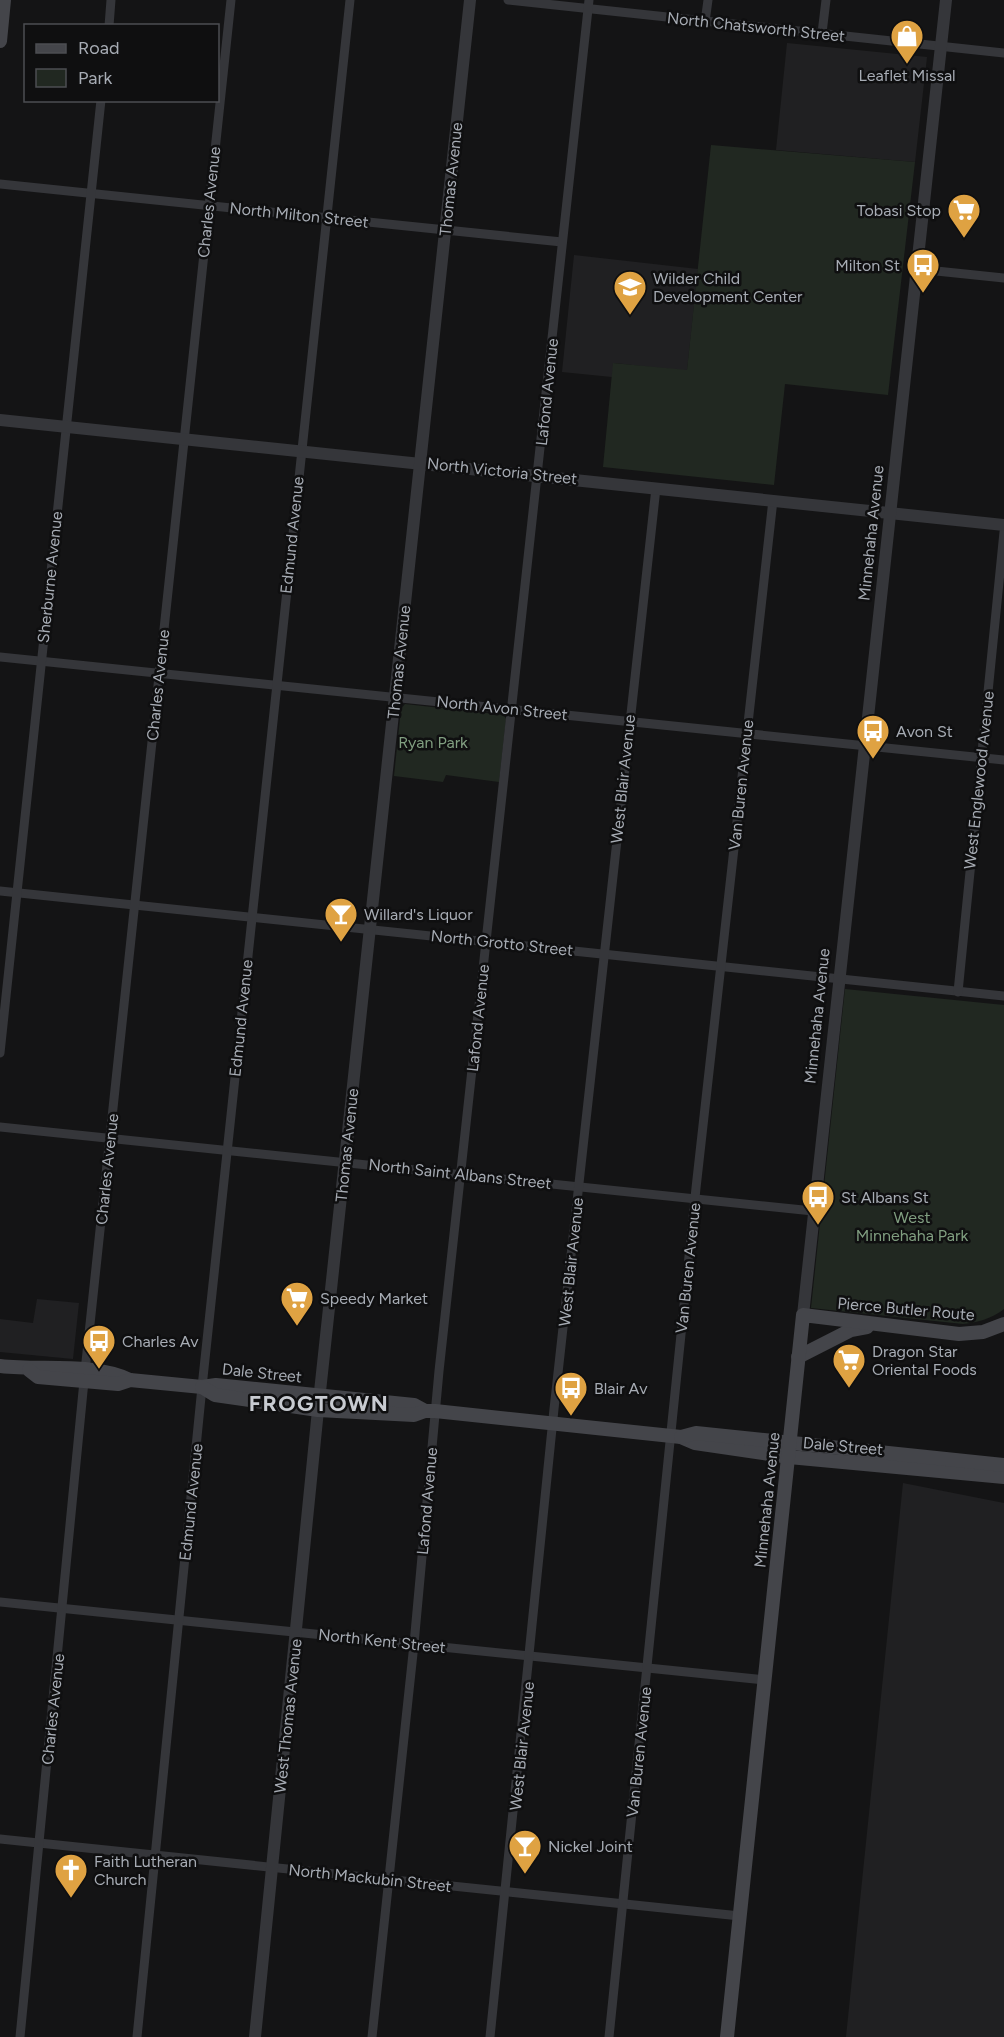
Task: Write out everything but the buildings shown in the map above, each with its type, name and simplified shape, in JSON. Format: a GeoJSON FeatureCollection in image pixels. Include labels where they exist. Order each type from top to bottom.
{"type":"FeatureCollection","features":[{"type":"Feature","properties":{"kind":"main road"},"geometry":{"type":"LineString","coordinates":[[0,40],[4,0]]}},
{"type":"Feature","properties":{"kind":"main road","name":"Pierce Butler Route"},"geometry":{"type":"LineString","coordinates":[[802,1315],[972,1334],[1004,1324]]}},
{"type":"Feature","properties":{"kind":"main road","name":"Minnehaha Avenue"},"geometry":{"type":"LineString","coordinates":[[727,2037],[802,1315]]}},
{"type":"Feature","properties":{"kind":"main road"},"geometry":{"type":"LineString","coordinates":[[798,1357],[851,1330],[876,1325]]}},
{"type":"Feature","properties":{"kind":"main road","name":"Dale Street"},"geometry":{"type":"LineString","coordinates":[[0,1366],[29,1370],[38,1377],[118,1374],[130,1380],[202,1387],[216,1384],[414,1405],[430,1411],[676,1437],[696,1433],[789,1450],[1004,1477]]}},
{"type":"Feature","properties":{"kind":"main road","name":"Dale Street"},"geometry":{"type":"LineString","coordinates":[[202,1387],[215,1395],[318,1410],[414,1415],[430,1411]]}},
{"type":"Feature","properties":{"kind":"main road","name":"Dale Street"},"geometry":{"type":"LineString","coordinates":[[789,1450],[1004,1465]]}},
{"type":"Feature","properties":{"kind":"street"},"geometry":{"type":"LineString","coordinates":[[109,24],[111,0]]}},
{"type":"Feature","properties":{"kind":"street","name":"Charles Avenue"},"geometry":{"type":"LineString","coordinates":[[20,2037],[85,1376],[231,0]]}},
{"type":"Feature","properties":{"kind":"street","name":"Edmund Avenue"},"geometry":{"type":"LineString","coordinates":[[137,2037],[202,1387],[350,0]]}},
{"type":"Feature","properties":{"kind":"street","name":"Thomas Avenue"},"geometry":{"type":"LineString","coordinates":[[320,1395],[470,0]]}},
{"type":"Feature","properties":{"kind":"street","name":"North Chatsworth Street"},"geometry":{"type":"LineString","coordinates":[[508,0],[589,4],[705,22],[1004,53]]}},
{"type":"Feature","properties":{"kind":"street"},"geometry":{"type":"LineString","coordinates":[[705,22],[708,0]]}},
{"type":"Feature","properties":{"kind":"street"},"geometry":{"type":"LineString","coordinates":[[822,33],[826,0]]}},
{"type":"Feature","properties":{"kind":"street","name":"Minnehaha Avenue"},"geometry":{"type":"LineString","coordinates":[[802,1315],[946,0]]}},
{"type":"Feature","properties":{"kind":"street","name":"Lafond Avenue"},"geometry":{"type":"LineString","coordinates":[[372,2037],[414,1644],[430,1411],[461,1174],[589,4]]}},
{"type":"Feature","properties":{"kind":"street","name":"Sherburne Avenue"},"geometry":{"type":"LineString","coordinates":[[0,1053],[101,102]]}},
{"type":"Feature","properties":{"kind":"street","name":"North Milton Street"},"geometry":{"type":"LineString","coordinates":[[0,184],[562,242]]}},
{"type":"Feature","properties":{"kind":"street"},"geometry":{"type":"LineString","coordinates":[[917,269],[1004,279]]}},
{"type":"Feature","properties":{"kind":"street","name":"North Victoria Street"},"geometry":{"type":"LineString","coordinates":[[0,420],[1004,525]]}},
{"type":"Feature","properties":{"kind":"street","name":"West Blair Avenue"},"geometry":{"type":"LineString","coordinates":[[490,2037],[603,954],[656,488]]}},
{"type":"Feature","properties":{"kind":"street","name":"Van Buren Avenue"},"geometry":{"type":"LineString","coordinates":[[609,2037],[648,1668],[676,1437],[695,1198],[773,500]]}},
{"type":"Feature","properties":{"kind":"street","name":"West Englewood Avenue"},"geometry":{"type":"LineString","coordinates":[[958,992],[1004,532]]}},
{"type":"Feature","properties":{"kind":"street","name":"North Avon Street"},"geometry":{"type":"LineString","coordinates":[[0,657],[1004,760]]}},
{"type":"Feature","properties":{"kind":"street","name":"North Grotto Street"},"geometry":{"type":"LineString","coordinates":[[0,891],[1004,996]]}},
{"type":"Feature","properties":{"kind":"street","name":"North Saint Albans Street"},"geometry":{"type":"LineString","coordinates":[[0,1127],[813,1210]]}},
{"type":"Feature","properties":{"kind":"street","name":"West Thomas Avenue"},"geometry":{"type":"LineString","coordinates":[[255,2037],[320,1395]]}},
{"type":"Feature","properties":{"kind":"street","name":"North Kent Street"},"geometry":{"type":"LineString","coordinates":[[0,1602],[765,1680]]}},
{"type":"Feature","properties":{"kind":"street","name":"North Mackubin Street"},"geometry":{"type":"LineString","coordinates":[[0,1839],[740,1916]]}},
{"type":"Feature","properties":{"kind":"shaded area"},"geometry":{"type":"Polygon","coordinates":[[[787,43],[927,57],[915,162],[776,150],[787,43]]]}},
{"type":"Feature","properties":{"kind":"shaded area","name":"Wilder Child Development Center"},"geometry":{"type":"Polygon","coordinates":[[[574,255],[698,269],[687,371],[614,363],[612,377],[562,372],[574,255]]]}},
{"type":"Feature","properties":{"kind":"shaded area"},"geometry":{"type":"Polygon","coordinates":[[[37,1299],[79,1303],[73,1359],[0,1352],[0,1319],[33,1323],[37,1299]]]}},
{"type":"Feature","properties":{"kind":"shaded area"},"geometry":{"type":"Polygon","coordinates":[[[903,1483],[1004,1503],[1004,2037],[846,2037],[903,1483]]]}},
{"type":"Feature","properties":{"kind":"green space"},"geometry":{"type":"Polygon","coordinates":[[[711,145],[915,162],[888,395],[785,384],[774,485],[603,467],[613,363],[687,370],[711,145]]]}},
{"type":"Feature","properties":{"kind":"green space","name":"Ryan Park"},"geometry":{"type":"Polygon","coordinates":[[[405,704],[504,715],[506,719],[499,782],[446,775],[443,782],[394,776],[401,709],[405,704]]]}},
{"type":"Feature","properties":{"kind":"green space","name":"West Minnehaha Park"},"geometry":{"type":"Polygon","coordinates":[[[845,989],[1004,1005],[1004,1309],[990,1318],[963,1324],[811,1308],[845,989]]]}},
{"type":"Feature","properties":{"kind":"place","name":"Leaflet Missal"},"geometry":{"type":"Point","coordinates":[907,65]}},
{"type":"Feature","properties":{"kind":"place","name":"Tobasi Stop"},"geometry":{"type":"Point","coordinates":[964,239]}},
{"type":"Feature","properties":{"kind":"place","name":"Milton St"},"geometry":{"type":"Point","coordinates":[923,294]}},
{"type":"Feature","properties":{"kind":"place","name":"Wilder Child Development Center"},"geometry":{"type":"Point","coordinates":[630,316]}},
{"type":"Feature","properties":{"kind":"place","name":"Avon St"},"geometry":{"type":"Point","coordinates":[873,760]}},
{"type":"Feature","properties":{"kind":"place","name":"Willard's Liquor"},"geometry":{"type":"Point","coordinates":[341,943]}},
{"type":"Feature","properties":{"kind":"place","name":"St Albans St"},"geometry":{"type":"Point","coordinates":[818,1226]}},
{"type":"Feature","properties":{"kind":"place","name":"Speedy Market"},"geometry":{"type":"Point","coordinates":[297,1327]}},
{"type":"Feature","properties":{"kind":"place","name":"Charles Av"},"geometry":{"type":"Point","coordinates":[99,1370]}},
{"type":"Feature","properties":{"kind":"place","name":"Dragon Star Oriental Foods"},"geometry":{"type":"Point","coordinates":[849,1389]}},
{"type":"Feature","properties":{"kind":"place","name":"Blair Av"},"geometry":{"type":"Point","coordinates":[571,1417]}},
{"type":"Feature","properties":{"kind":"place","name":"Nickel Joint"},"geometry":{"type":"Point","coordinates":[525,1875]}},
{"type":"Feature","properties":{"kind":"place","name":"Faith Lutheran Church"},"geometry":{"type":"Point","coordinates":[71,1899]}},
{"type":"Feature","properties":{"kind":"district","name":"FROGTOWN"},"geometry":{"type":"Point","coordinates":[319,1403]}}]}
